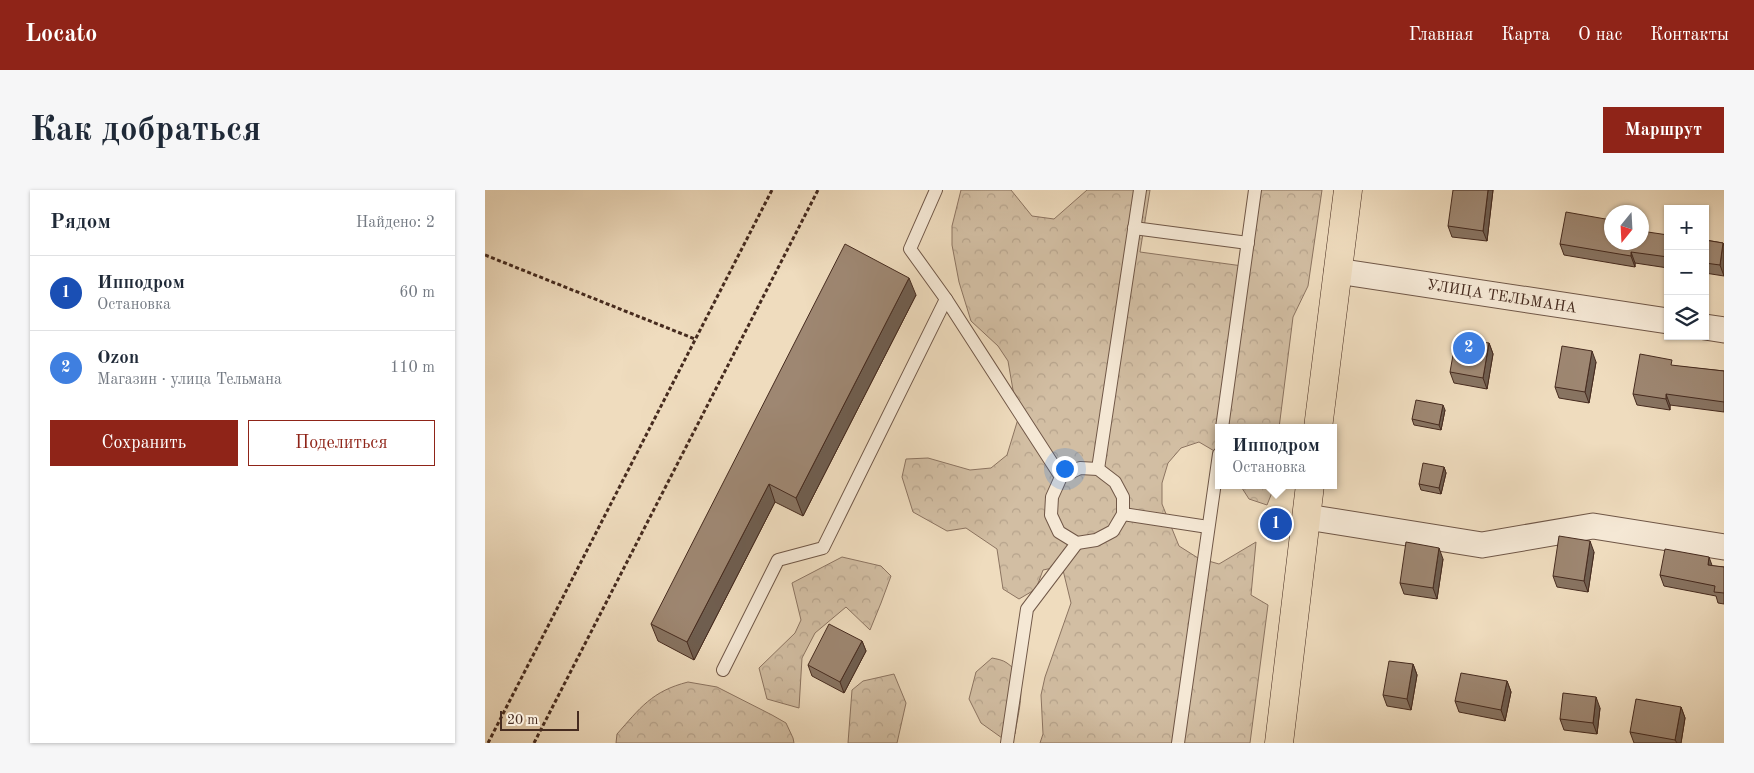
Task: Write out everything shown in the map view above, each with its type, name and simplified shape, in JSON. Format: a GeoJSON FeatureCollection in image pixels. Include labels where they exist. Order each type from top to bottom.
{"type":"FeatureCollection","features":[{"type":"Feature","properties":{"kind":"main road"},"geometry":{"type":"LineString","coordinates":[[1318,424],[1348,190]]}},
{"type":"Feature","properties":{"kind":"main road"},"geometry":{"type":"LineString","coordinates":[[1279,743],[1310,489]]}},
{"type":"Feature","properties":{"kind":"street","name":"УЛИЦА ТЕЛЬМАНА"},"geometry":{"type":"LineString","coordinates":[[1337,271],[1664,320]]}},
{"type":"Feature","properties":{"kind":"street"},"geometry":{"type":"LineString","coordinates":[[1709,328],[1724,330]]}},
{"type":"Feature","properties":{"kind":"street"},"geometry":{"type":"LineString","coordinates":[[1307,517],[1482,546],[1593,526],[1724,547]]}},
{"type":"Feature","properties":{"kind":"lane"},"geometry":{"type":"LineString","coordinates":[[936,190],[910,249],[946,299],[1061,477]]}},
{"type":"Feature","properties":{"kind":"lane"},"geometry":{"type":"LineString","coordinates":[[1098,469],[1140,190]]}},
{"type":"Feature","properties":{"kind":"lane"},"geometry":{"type":"LineString","coordinates":[[1223,424],[1255,190]]}},
{"type":"Feature","properties":{"kind":"lane"},"geometry":{"type":"LineString","coordinates":[[1134,228],[1248,243]]}},
{"type":"Feature","properties":{"kind":"lane"},"geometry":{"type":"LineString","coordinates":[[723,670],[778,560],[823,548],[946,299]]}},
{"type":"Feature","properties":{"kind":"lane"},"geometry":{"type":"LineString","coordinates":[[1080,468],[1098,469],[1115,482],[1123,497],[1123,514],[1113,530],[1096,540],[1077,543],[1059,532],[1051,515],[1052,497],[1061,477],[1080,468]]}},
{"type":"Feature","properties":{"kind":"lane"},"geometry":{"type":"LineString","coordinates":[[1178,743],[1215,481]]}},
{"type":"Feature","properties":{"kind":"lane"},"geometry":{"type":"LineString","coordinates":[[1123,514],[1208,527]]}},
{"type":"Feature","properties":{"kind":"lane"},"geometry":{"type":"LineString","coordinates":[[1007,743],[1027,609],[1077,543]]}},
{"type":"Feature","properties":{"kind":"path"},"geometry":{"type":"LineString","coordinates":[[488,743],[771,190]]}},
{"type":"Feature","properties":{"kind":"path"},"geometry":{"type":"LineString","coordinates":[[534,743],[818,190]]}},
{"type":"Feature","properties":{"kind":"path"},"geometry":{"type":"LineString","coordinates":[[485,256],[695,339]]}},
{"type":"Feature","properties":{"kind":"green space"},"geometry":{"type":"Polygon","coordinates":[[[961,190],[1011,190],[1032,216],[1054,219],[1087,190],[1150,190],[1140,252],[1250,267],[1261,190],[1322,190],[1308,286],[1293,317],[1280,424],[1215,424],[1215,451],[1199,442],[1181,448],[1168,463],[1162,483],[1162,504],[1179,546],[1198,558],[1219,564],[1256,542],[1251,595],[1268,605],[1250,743],[1040,743],[1043,734],[1041,695],[1045,677],[1071,603],[1062,566],[1043,570],[1036,589],[1019,599],[1003,589],[997,549],[966,528],[947,531],[913,512],[902,477],[906,459],[928,458],[970,470],[991,468],[1007,455],[1018,419],[1008,361],[998,346],[971,321],[959,282],[952,245],[952,226],[961,190]]]}},
{"type":"Feature","properties":{"kind":"green space"},"geometry":{"type":"Polygon","coordinates":[[[1243,489],[1273,489],[1267,505],[1249,499],[1243,489]]]}},
{"type":"Feature","properties":{"kind":"green space"},"geometry":{"type":"Polygon","coordinates":[[[842,557],[881,566],[891,576],[870,630],[846,607],[815,633],[802,658],[799,708],[767,699],[759,668],[795,633],[801,620],[792,583],[842,557]]]}},
{"type":"Feature","properties":{"kind":"green space"},"geometry":{"type":"Polygon","coordinates":[[[992,658],[1005,662],[1014,669],[1020,686],[1021,696],[1015,734],[1002,738],[981,723],[969,699],[976,672],[992,658]]]}},
{"type":"Feature","properties":{"kind":"green space"},"geometry":{"type":"Polygon","coordinates":[[[894,674],[906,703],[897,743],[848,743],[852,690],[863,681],[894,674]]]}},
{"type":"Feature","properties":{"kind":"green space"},"geometry":{"type":"Polygon","coordinates":[[[688,682],[717,687],[786,723],[794,743],[616,743],[617,734],[648,702],[665,690],[688,682]]]}},
{"type":"Feature","properties":{"kind":"building"},"geometry":{"type":"Polygon","coordinates":[[[1453,190],[1488,190],[1483,231],[1448,226],[1453,190]]]}},
{"type":"Feature","properties":{"kind":"building"},"geometry":{"type":"Polygon","coordinates":[[[1566,212],[1604,219],[1604,250],[1649,250],[1649,232],[1664,234],[1664,256],[1631,252],[1631,256],[1560,244],[1566,212]]]}},
{"type":"Feature","properties":{"kind":"building"},"geometry":{"type":"Polygon","coordinates":[[[1709,241],[1723,243],[1720,265],[1709,264],[1709,241]]]}},
{"type":"Feature","properties":{"kind":"building"},"geometry":{"type":"Polygon","coordinates":[[[845,244],[909,278],[796,498],[769,484],[687,642],[651,624],[845,244]]]}},
{"type":"Feature","properties":{"kind":"building"},"geometry":{"type":"Polygon","coordinates":[[[1456,338],[1489,343],[1483,378],[1450,372],[1456,338]]]}},
{"type":"Feature","properties":{"kind":"building"},"geometry":{"type":"Polygon","coordinates":[[[1562,346],[1592,351],[1585,392],[1555,387],[1562,346]]]}},
{"type":"Feature","properties":{"kind":"building"},"geometry":{"type":"Polygon","coordinates":[[[1640,354],[1672,360],[1671,365],[1724,371],[1724,402],[1666,394],[1666,399],[1633,394],[1640,354]]]}},
{"type":"Feature","properties":{"kind":"building"},"geometry":{"type":"Polygon","coordinates":[[[1416,400],[1443,405],[1439,425],[1412,419],[1416,400]]]}},
{"type":"Feature","properties":{"kind":"building"},"geometry":{"type":"Polygon","coordinates":[[[1423,463],[1444,467],[1439,488],[1419,484],[1423,463]]]}},
{"type":"Feature","properties":{"kind":"building"},"geometry":{"type":"Polygon","coordinates":[[[1559,536],[1590,541],[1584,581],[1553,576],[1559,536]]]}},
{"type":"Feature","properties":{"kind":"building"},"geometry":{"type":"Polygon","coordinates":[[[1406,542],[1439,548],[1433,588],[1400,583],[1406,542]]]}},
{"type":"Feature","properties":{"kind":"building"},"geometry":{"type":"Polygon","coordinates":[[[1665,549],[1709,557],[1708,565],[1724,567],[1724,593],[1714,592],[1715,586],[1660,575],[1665,549]]]}},
{"type":"Feature","properties":{"kind":"building"},"geometry":{"type":"Polygon","coordinates":[[[829,624],[862,641],[840,682],[808,665],[829,624]]]}},
{"type":"Feature","properties":{"kind":"building"},"geometry":{"type":"Polygon","coordinates":[[[1389,661],[1413,664],[1407,699],[1383,695],[1389,661]]]}},
{"type":"Feature","properties":{"kind":"building"},"geometry":{"type":"Polygon","coordinates":[[[1461,673],[1507,681],[1501,710],[1455,701],[1461,673]]]}},
{"type":"Feature","properties":{"kind":"building"},"geometry":{"type":"Polygon","coordinates":[[[1563,693],[1596,697],[1593,723],[1560,719],[1563,693]]]}},
{"type":"Feature","properties":{"kind":"building"},"geometry":{"type":"Polygon","coordinates":[[[1636,699],[1681,707],[1675,740],[1630,732],[1636,699]]]}},
{"type":"Feature","properties":{"kind":"place","name":"Ozon"},"geometry":{"type":"Point","coordinates":[1469,348]}},
{"type":"Feature","properties":{"kind":"place","name":"Ипподром"},"geometry":{"type":"Point","coordinates":[1276,524]}}]}
